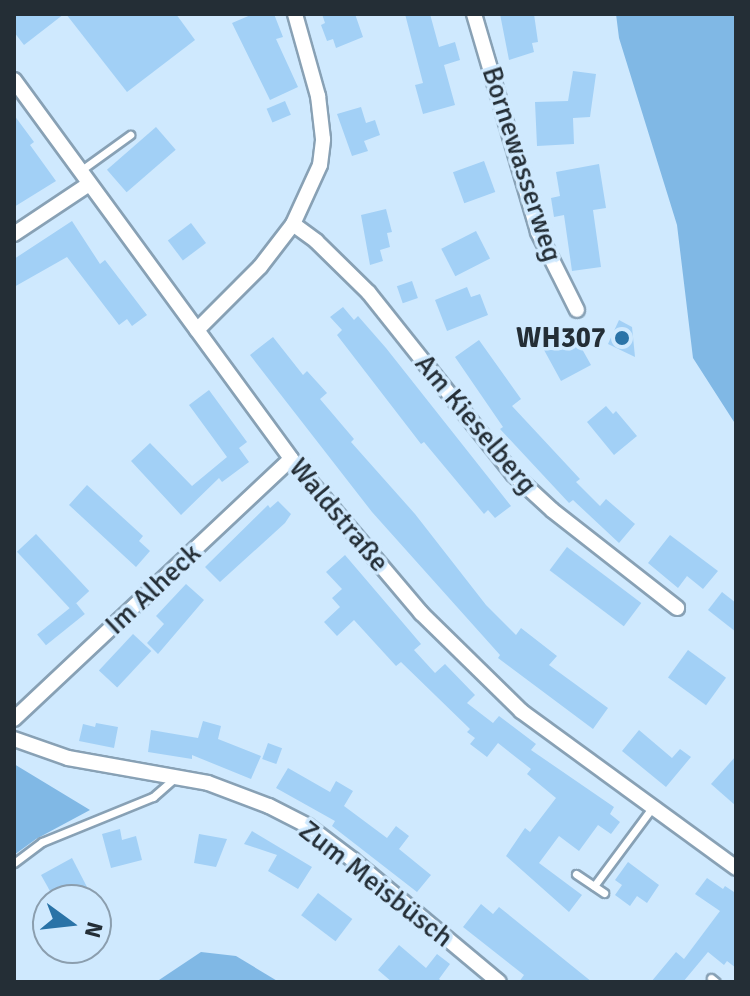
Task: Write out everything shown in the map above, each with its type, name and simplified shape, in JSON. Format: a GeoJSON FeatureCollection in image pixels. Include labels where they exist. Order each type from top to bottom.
{"type":"FeatureCollection","features":[{"type":"Feature","properties":{"kind":"street"},"geometry":{"type":"LineString","coordinates":[[197,330],[260,267],[293,224],[320,165],[323,139],[318,96],[295,14]]}},
{"type":"Feature","properties":{"kind":"street","name":"Bornewasserweg"},"geometry":{"type":"LineString","coordinates":[[474,14],[538,232],[577,310]]}},
{"type":"Feature","properties":{"kind":"street","name":"Waldstraße"},"geometry":{"type":"LineString","coordinates":[[14,80],[291,459],[411,602],[480,674],[521,711],[736,868]]}},
{"type":"Feature","properties":{"kind":"street"},"geometry":{"type":"LineString","coordinates":[[14,234],[89,184]]}},
{"type":"Feature","properties":{"kind":"street","name":"Am Kieselberg"},"geometry":{"type":"LineString","coordinates":[[293,224],[326,250],[369,293],[513,474],[575,529],[677,608]]}},
{"type":"Feature","properties":{"kind":"street","name":"Im Alheck"},"geometry":{"type":"LineString","coordinates":[[14,719],[291,459]]}},
{"type":"Feature","properties":{"kind":"street","name":"Zum Meisbüsch"},"geometry":{"type":"LineString","coordinates":[[14,739],[68,758],[176,776],[246,796],[308,826],[499,982]]}},
{"type":"Feature","properties":{"kind":"lane"},"geometry":{"type":"LineString","coordinates":[[80,171],[130,135]]}},
{"type":"Feature","properties":{"kind":"lane"},"geometry":{"type":"LineString","coordinates":[[14,863],[42,842],[153,797],[168,787],[176,776]]}},
{"type":"Feature","properties":{"kind":"lane"},"geometry":{"type":"LineString","coordinates":[[594,886],[652,808]]}},
{"type":"Feature","properties":{"kind":"lane"},"geometry":{"type":"LineString","coordinates":[[576,874],[604,893]]}},
{"type":"Feature","properties":{"kind":"shaded area"},"geometry":{"type":"Polygon","coordinates":[[[616,14],[736,14],[736,425],[693,358],[677,225],[619,38],[616,14]]]}},
{"type":"Feature","properties":{"kind":"shaded area"},"geometry":{"type":"Polygon","coordinates":[[[14,764],[90,810],[36,839],[14,855],[14,764]]]}},
{"type":"Feature","properties":{"kind":"shaded area"},"geometry":{"type":"Polygon","coordinates":[[[201,952],[236,956],[279,982],[156,982],[201,952]]]}},
{"type":"Feature","properties":{"kind":"building"},"geometry":{"type":"Polygon","coordinates":[[[14,14],[64,14],[24,45],[14,32],[14,14]]]}},
{"type":"Feature","properties":{"kind":"building"},"geometry":{"type":"Polygon","coordinates":[[[66,14],[176,14],[195,40],[127,92],[66,14]]]}},
{"type":"Feature","properties":{"kind":"building"},"geometry":{"type":"Polygon","coordinates":[[[253,14],[274,14],[283,37],[276,39],[298,87],[270,100],[232,23],[253,14]]]}},
{"type":"Feature","properties":{"kind":"building"},"geometry":{"type":"Polygon","coordinates":[[[322,14],[355,14],[363,37],[336,48],[333,39],[327,41],[321,25],[325,23],[322,14]]]}},
{"type":"Feature","properties":{"kind":"building"},"geometry":{"type":"Polygon","coordinates":[[[405,14],[430,14],[439,47],[455,42],[460,60],[444,65],[455,105],[423,114],[415,85],[423,83],[405,14]]]}},
{"type":"Feature","properties":{"kind":"building"},"geometry":{"type":"Polygon","coordinates":[[[500,14],[534,14],[538,42],[532,43],[534,52],[509,60],[500,14]]]}},
{"type":"Feature","properties":{"kind":"building"},"geometry":{"type":"Polygon","coordinates":[[[573,71],[596,74],[590,117],[573,118],[574,144],[537,146],[535,102],[568,101],[573,71]]]}},
{"type":"Feature","properties":{"kind":"building"},"geometry":{"type":"Polygon","coordinates":[[[285,101],[291,115],[272,123],[267,109],[285,101]]]}},
{"type":"Feature","properties":{"kind":"building"},"geometry":{"type":"Polygon","coordinates":[[[361,107],[366,123],[375,120],[380,135],[364,141],[368,151],[352,156],[337,114],[361,107]]]}},
{"type":"Feature","properties":{"kind":"building"},"geometry":{"type":"Polygon","coordinates":[[[14,115],[34,142],[30,145],[56,181],[14,207],[14,115]]]}},
{"type":"Feature","properties":{"kind":"building"},"geometry":{"type":"Polygon","coordinates":[[[156,127],[176,150],[127,192],[107,170],[156,127]]]}},
{"type":"Feature","properties":{"kind":"building"},"geometry":{"type":"Polygon","coordinates":[[[484,161],[495,192],[464,203],[453,172],[484,161]]]}},
{"type":"Feature","properties":{"kind":"building"},"geometry":{"type":"Polygon","coordinates":[[[599,164],[606,208],[593,210],[601,267],[572,271],[564,215],[554,217],[551,198],[560,196],[556,172],[599,164]]]}},
{"type":"Feature","properties":{"kind":"building"},"geometry":{"type":"Polygon","coordinates":[[[386,209],[392,232],[387,233],[390,247],[380,250],[383,261],[370,265],[361,215],[386,209]]]}},
{"type":"Feature","properties":{"kind":"building"},"geometry":{"type":"Polygon","coordinates":[[[72,221],[100,264],[105,260],[147,315],[132,326],[127,319],[119,325],[67,257],[14,287],[14,259],[72,221]]]}},
{"type":"Feature","properties":{"kind":"building"},"geometry":{"type":"Polygon","coordinates":[[[191,223],[206,243],[183,260],[168,240],[191,223]]]}},
{"type":"Feature","properties":{"kind":"building"},"geometry":{"type":"Polygon","coordinates":[[[476,231],[490,259],[455,276],[441,249],[476,231]]]}},
{"type":"Feature","properties":{"kind":"building"},"geometry":{"type":"Polygon","coordinates":[[[412,281],[418,298],[403,303],[397,286],[412,281]]]}},
{"type":"Feature","properties":{"kind":"building"},"geometry":{"type":"Polygon","coordinates":[[[467,287],[471,297],[480,294],[488,315],[447,331],[435,300],[467,287]]]}},
{"type":"Feature","properties":{"kind":"building"},"geometry":{"type":"Polygon","coordinates":[[[343,307],[354,320],[358,316],[386,348],[511,506],[495,518],[488,510],[484,514],[424,442],[421,444],[337,335],[342,330],[330,317],[343,307]]]}},
{"type":"Feature","properties":{"kind":"building","name":"WH307"},"geometry":{"type":"Polygon","coordinates":[[[619,320],[632,327],[635,357],[608,344],[619,320]]]}},
{"type":"Feature","properties":{"kind":"building"},"geometry":{"type":"Polygon","coordinates":[[[553,331],[558,339],[572,331],[591,365],[561,381],[538,339],[553,331]]]}},
{"type":"Feature","properties":{"kind":"building"},"geometry":{"type":"Polygon","coordinates":[[[273,337],[303,375],[307,371],[327,393],[320,399],[354,439],[351,442],[415,514],[486,605],[516,635],[521,628],[557,656],[549,665],[608,708],[593,729],[498,658],[500,655],[372,512],[250,355],[273,337]]]}},
{"type":"Feature","properties":{"kind":"building"},"geometry":{"type":"Polygon","coordinates":[[[479,340],[521,399],[512,406],[580,479],[576,482],[600,506],[606,499],[635,524],[619,543],[573,500],[569,503],[500,429],[503,427],[455,357],[479,340]]]}},
{"type":"Feature","properties":{"kind":"building"},"geometry":{"type":"Polygon","coordinates":[[[209,390],[247,442],[239,448],[249,462],[222,482],[219,478],[181,515],[131,461],[150,443],[192,486],[227,457],[189,405],[209,390]]]}},
{"type":"Feature","properties":{"kind":"building"},"geometry":{"type":"Polygon","coordinates":[[[606,406],[613,414],[616,411],[637,436],[614,455],[587,422],[606,406]]]}},
{"type":"Feature","properties":{"kind":"building"},"geometry":{"type":"Polygon","coordinates":[[[87,485],[143,536],[139,541],[150,551],[136,567],[69,505],[87,485]]]}},
{"type":"Feature","properties":{"kind":"building"},"geometry":{"type":"Polygon","coordinates":[[[278,501],[291,514],[285,523],[220,582],[205,567],[268,505],[270,508],[278,501]]]}},
{"type":"Feature","properties":{"kind":"building"},"geometry":{"type":"Polygon","coordinates":[[[36,534],[89,591],[70,609],[17,552],[36,534]]]}},
{"type":"Feature","properties":{"kind":"building"},"geometry":{"type":"Polygon","coordinates":[[[670,535],[718,571],[703,589],[687,576],[678,588],[648,563],[670,535]]]}},
{"type":"Feature","properties":{"kind":"building"},"geometry":{"type":"Polygon","coordinates":[[[567,547],[641,603],[624,626],[550,570],[567,547]]]}},
{"type":"Feature","properties":{"kind":"building"},"geometry":{"type":"Polygon","coordinates":[[[345,555],[421,644],[414,650],[435,673],[445,664],[475,695],[467,703],[493,723],[499,716],[536,744],[531,750],[614,807],[610,814],[620,822],[611,834],[598,825],[579,851],[559,836],[539,863],[582,895],[569,912],[506,856],[525,828],[530,832],[556,798],[527,774],[531,769],[498,743],[487,757],[470,744],[475,738],[467,732],[470,729],[401,662],[396,666],[354,620],[337,636],[324,622],[340,607],[332,598],[342,589],[326,572],[345,555]]]}},
{"type":"Feature","properties":{"kind":"building"},"geometry":{"type":"Polygon","coordinates":[[[186,584],[204,600],[158,654],[147,643],[164,624],[156,616],[186,584]]]}},
{"type":"Feature","properties":{"kind":"building"},"geometry":{"type":"Polygon","coordinates":[[[722,592],[736,603],[736,632],[708,610],[722,592]]]}},
{"type":"Feature","properties":{"kind":"building"},"geometry":{"type":"Polygon","coordinates":[[[76,603],[85,614],[46,645],[37,634],[76,603]]]}},
{"type":"Feature","properties":{"kind":"building"},"geometry":{"type":"Polygon","coordinates":[[[133,634],[151,651],[117,688],[99,671],[133,634]]]}},
{"type":"Feature","properties":{"kind":"building"},"geometry":{"type":"Polygon","coordinates":[[[688,650],[726,678],[706,705],[668,678],[688,650]]]}},
{"type":"Feature","properties":{"kind":"building"},"geometry":{"type":"Polygon","coordinates":[[[203,721],[221,726],[218,739],[261,756],[251,779],[192,755],[192,759],[148,752],[151,730],[198,738],[203,721]]]}},
{"type":"Feature","properties":{"kind":"building"},"geometry":{"type":"Polygon","coordinates":[[[96,723],[118,727],[114,748],[79,741],[83,724],[95,727],[96,723]]]}},
{"type":"Feature","properties":{"kind":"building"},"geometry":{"type":"Polygon","coordinates":[[[639,730],[672,758],[680,749],[691,757],[666,787],[622,751],[639,730]]]}},
{"type":"Feature","properties":{"kind":"building"},"geometry":{"type":"Polygon","coordinates":[[[268,743],[282,748],[276,764],[262,759],[268,743]]]}},
{"type":"Feature","properties":{"kind":"building"},"geometry":{"type":"Polygon","coordinates":[[[736,756],[736,806],[711,784],[736,756]]]}},
{"type":"Feature","properties":{"kind":"building"},"geometry":{"type":"Polygon","coordinates":[[[288,768],[330,792],[336,781],[353,791],[344,806],[387,838],[396,826],[409,836],[399,849],[431,875],[417,892],[332,826],[335,821],[276,788],[288,768]]]}},
{"type":"Feature","properties":{"kind":"building"},"geometry":{"type":"Polygon","coordinates":[[[120,829],[122,840],[136,836],[142,860],[111,868],[102,834],[120,829]]]}},
{"type":"Feature","properties":{"kind":"building"},"geometry":{"type":"Polygon","coordinates":[[[252,831],[312,867],[298,889],[268,871],[277,855],[244,844],[252,831]]]}},
{"type":"Feature","properties":{"kind":"building"},"geometry":{"type":"Polygon","coordinates":[[[199,834],[227,839],[216,867],[194,863],[199,834]]]}},
{"type":"Feature","properties":{"kind":"building"},"geometry":{"type":"Polygon","coordinates":[[[72,858],[85,884],[46,884],[41,875],[72,858]]]}},
{"type":"Feature","properties":{"kind":"building"},"geometry":{"type":"Polygon","coordinates":[[[628,862],[659,885],[647,903],[637,896],[630,906],[615,895],[622,885],[615,880],[628,862]]]}},
{"type":"Feature","properties":{"kind":"building"},"geometry":{"type":"Polygon","coordinates":[[[707,878],[723,889],[725,886],[734,892],[736,889],[736,968],[727,961],[724,965],[708,952],[683,982],[651,982],[676,952],[684,959],[720,911],[695,894],[707,878]]]}},
{"type":"Feature","properties":{"kind":"building"},"geometry":{"type":"Polygon","coordinates":[[[318,893],[352,919],[335,941],[301,915],[318,893]]]}},
{"type":"Feature","properties":{"kind":"building"},"geometry":{"type":"Polygon","coordinates":[[[481,904],[493,914],[499,907],[592,982],[519,982],[524,975],[463,927],[481,904]]]}},
{"type":"Feature","properties":{"kind":"building"},"geometry":{"type":"Polygon","coordinates":[[[399,945],[426,968],[437,954],[450,964],[439,979],[443,982],[392,982],[378,970],[399,945]]]}},
{"type":"Feature","properties":{"kind":"place","name":"WH307"},"geometry":{"type":"Point","coordinates":[622,338]}}]}
